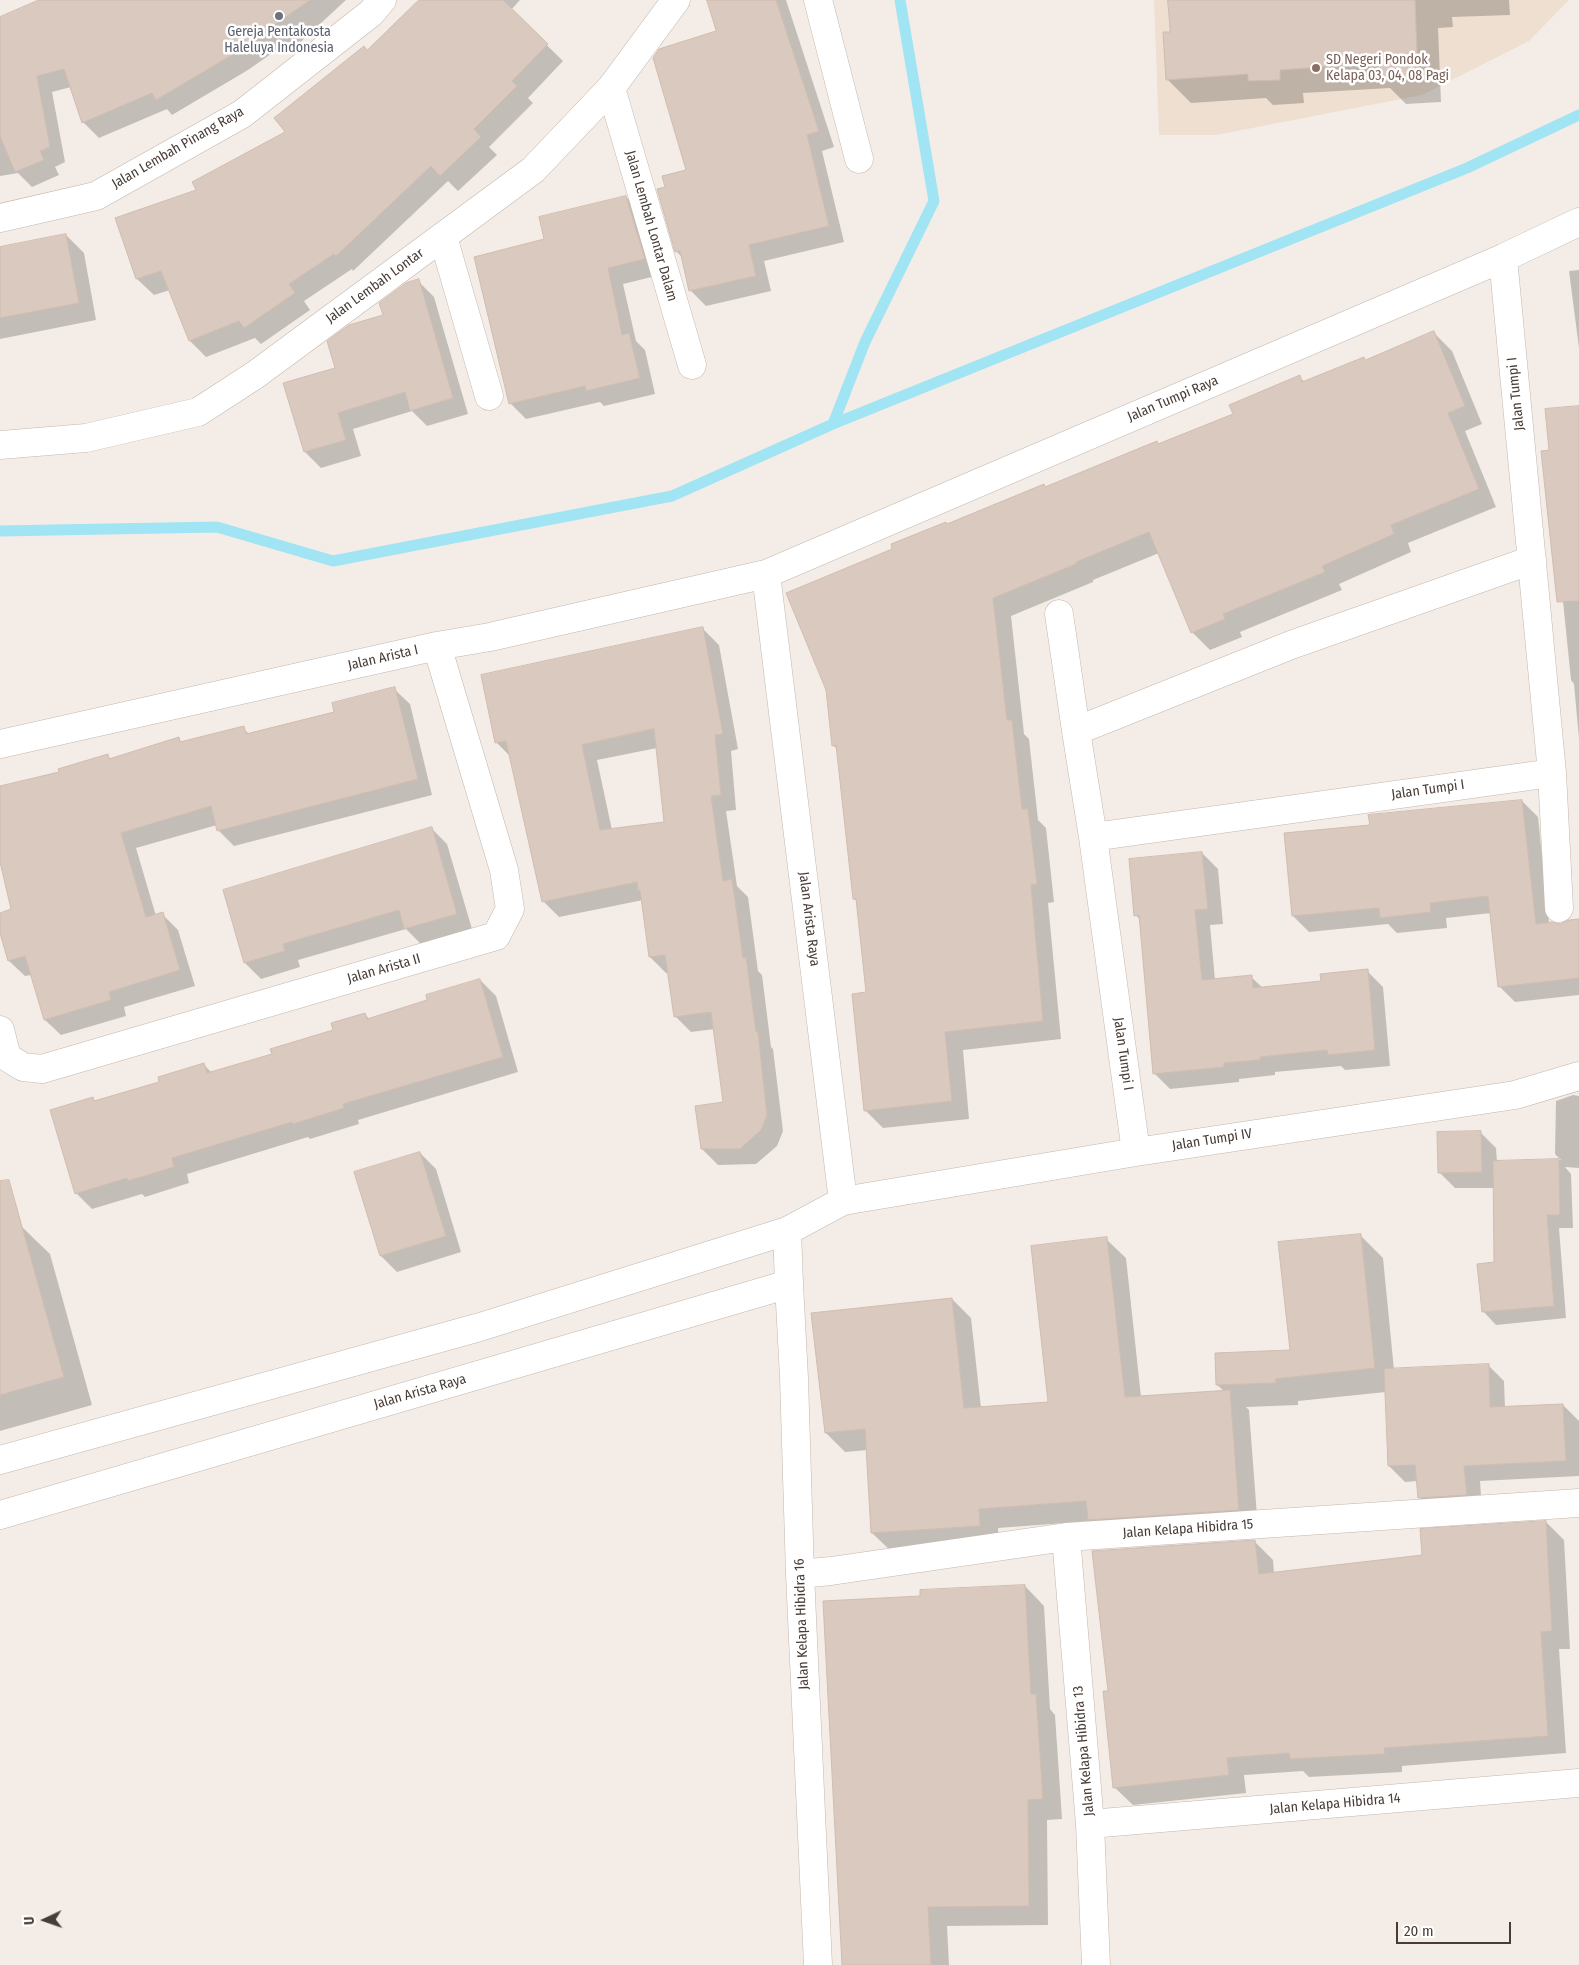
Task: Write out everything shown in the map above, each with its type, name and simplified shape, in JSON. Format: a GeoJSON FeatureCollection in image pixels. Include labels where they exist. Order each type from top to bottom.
{"type":"FeatureCollection","features":[{"type":"Feature","properties":{"kind":"street","name":"Jalan Lembah Pinang Raya"},"geometry":{"type":"LineString","coordinates":[[0,218],[96,196],[242,114],[371,13],[382,0]]}},
{"type":"Feature","properties":{"kind":"street","name":"Jalan Lembah Lontar"},"geometry":{"type":"LineString","coordinates":[[0,446],[86,438],[198,412],[255,375],[533,170],[611,88],[676,0]]}},
{"type":"Feature","properties":{"kind":"street"},"geometry":{"type":"LineString","coordinates":[[818,0],[859,159]]}},
{"type":"Feature","properties":{"kind":"street","name":"Jalan Lembah Lontar Dalam"},"geometry":{"type":"LineString","coordinates":[[611,88],[692,365]]}},
{"type":"Feature","properties":{"kind":"street","name":"Jalan Tumpi Raya"},"geometry":{"type":"LineString","coordinates":[[766,574],[1502,258],[1579,222]]}},
{"type":"Feature","properties":{"kind":"street"},"geometry":{"type":"LineString","coordinates":[[443,237],[490,396]]}},
{"type":"Feature","properties":{"kind":"street","name":"Jalan Tumpi I"},"geometry":{"type":"LineString","coordinates":[[1093,837],[1552,773],[1502,258]]}},
{"type":"Feature","properties":{"kind":"street"},"geometry":{"type":"LineString","coordinates":[[1076,731],[1291,645],[1532,560]]}},
{"type":"Feature","properties":{"kind":"street","name":"Jalan Arista I"},"geometry":{"type":"LineString","coordinates":[[0,744],[766,574]]}},
{"type":"Feature","properties":{"kind":"street","name":"Jalan Arista Raya"},"geometry":{"type":"LineString","coordinates":[[766,574],[843,1201]]}},
{"type":"Feature","properties":{"kind":"street","name":"Jalan Tumpi I"},"geometry":{"type":"LineString","coordinates":[[1059,614],[1093,837],[1136,1152]]}},
{"type":"Feature","properties":{"kind":"street","name":"Jalan Arista II"},"geometry":{"type":"LineString","coordinates":[[0,1030],[7,1057],[23,1067],[42,1069],[496,936],[510,909],[504,870],[437,646]]}},
{"type":"Feature","properties":{"kind":"street"},"geometry":{"type":"LineString","coordinates":[[1552,773],[1559,908]]}},
{"type":"Feature","properties":{"kind":"street","name":"Jalan Tumpi IV"},"geometry":{"type":"LineString","coordinates":[[843,1201],[1136,1152],[1515,1094],[1579,1076]]}},
{"type":"Feature","properties":{"kind":"street"},"geometry":{"type":"LineString","coordinates":[[0,1460],[480,1328],[787,1231],[843,1201]]}},
{"type":"Feature","properties":{"kind":"street"},"geometry":{"type":"LineString","coordinates":[[787,1231],[789,1284]]}},
{"type":"Feature","properties":{"kind":"street","name":"Jalan Arista Raya"},"geometry":{"type":"LineString","coordinates":[[0,1515],[789,1284]]}},
{"type":"Feature","properties":{"kind":"street","name":"Jalan Kelapa Hibidra 16"},"geometry":{"type":"LineString","coordinates":[[789,1284],[818,1965]]}},
{"type":"Feature","properties":{"kind":"street","name":"Jalan Kelapa Hibidra 15"},"geometry":{"type":"LineString","coordinates":[[800,1574],[1066,1537],[1579,1503]]}},
{"type":"Feature","properties":{"kind":"street","name":"Jalan Kelapa Hibidra 13"},"geometry":{"type":"LineString","coordinates":[[1066,1537],[1090,1824],[1096,1965]]}},
{"type":"Feature","properties":{"kind":"street","name":"Jalan Kelapa Hibidra 14"},"geometry":{"type":"LineString","coordinates":[[1090,1824],[1579,1783]]}},
{"type":"Feature","properties":{"kind":"shaded area","name":"SD Negeri Pondok Kelapa 03, 04, 08 Pagi"},"geometry":{"type":"Polygon","coordinates":[[[1154,0],[1569,0],[1529,41],[1422,95],[1216,135],[1159,135],[1154,0]]]}},
{"type":"Feature","properties":{"kind":"building"},"geometry":{"type":"Polygon","coordinates":[[[39,0],[310,0],[232,55],[156,100],[152,93],[82,123],[64,69],[37,76],[50,147],[40,151],[44,160],[15,172],[0,136],[0,17],[39,0]]]}},
{"type":"Feature","properties":{"kind":"building"},"geometry":{"type":"Polygon","coordinates":[[[419,0],[503,0],[548,44],[512,81],[517,86],[474,129],[481,137],[440,176],[431,166],[336,256],[334,254],[289,284],[295,293],[244,328],[239,321],[189,341],[161,271],[136,279],[115,218],[196,190],[192,182],[285,132],[274,118],[364,46],[367,50],[419,0]]]}},
{"type":"Feature","properties":{"kind":"building"},"geometry":{"type":"Polygon","coordinates":[[[707,0],[776,0],[819,131],[807,135],[829,226],[749,245],[756,276],[689,291],[680,251],[675,252],[657,189],[665,187],[662,176],[686,170],[653,58],[659,49],[716,31],[707,0]]]}},
{"type":"Feature","properties":{"kind":"building"},"geometry":{"type":"Polygon","coordinates":[[[1168,0],[1415,0],[1418,79],[1381,81],[1380,63],[1280,70],[1280,80],[1248,81],[1248,74],[1166,80],[1163,32],[1170,32],[1168,0]]]}},
{"type":"Feature","properties":{"kind":"building"},"geometry":{"type":"Polygon","coordinates":[[[626,196],[645,259],[608,268],[622,335],[629,333],[640,378],[586,391],[585,386],[509,404],[474,257],[544,239],[539,217],[626,196]]]}},
{"type":"Feature","properties":{"kind":"building"},"geometry":{"type":"Polygon","coordinates":[[[66,234],[79,303],[0,318],[0,247],[66,234]]]}},
{"type":"Feature","properties":{"kind":"building"},"geometry":{"type":"Polygon","coordinates":[[[419,279],[453,398],[410,411],[405,392],[338,413],[346,440],[304,452],[283,383],[335,368],[327,341],[349,325],[383,315],[379,303],[406,283],[419,279]]]}},
{"type":"Feature","properties":{"kind":"building"},"geometry":{"type":"Polygon","coordinates":[[[1434,331],[1465,406],[1448,413],[1479,489],[1391,525],[1394,534],[1322,566],[1325,572],[1223,614],[1225,619],[1191,633],[1149,532],[993,598],[1007,720],[1012,720],[1022,809],[1028,809],[1037,884],[1031,885],[1043,1021],[945,1032],[952,1101],[864,1111],[852,994],[866,992],[856,899],[853,899],[836,745],[832,746],[826,690],[786,593],[892,549],[891,544],[946,522],[947,524],[1044,484],[1045,487],[1157,441],[1158,444],[1233,414],[1229,405],[1300,375],[1302,382],[1364,357],[1365,360],[1434,331]]]}},
{"type":"Feature","properties":{"kind":"building"},"geometry":{"type":"Polygon","coordinates":[[[1579,406],[1579,601],[1557,602],[1541,451],[1549,450],[1545,409],[1579,406]]]}},
{"type":"Feature","properties":{"kind":"building"},"geometry":{"type":"Polygon","coordinates":[[[703,627],[723,734],[715,735],[721,795],[711,796],[723,881],[732,879],[743,958],[746,957],[756,1032],[758,1032],[767,1115],[761,1130],[740,1149],[701,1149],[695,1106],[723,1102],[711,1012],[674,1017],[665,955],[649,957],[640,890],[638,891],[637,882],[542,902],[506,741],[495,743],[481,675],[703,627]],[[654,729],[582,745],[600,830],[664,822],[654,729]]]}},
{"type":"Feature","properties":{"kind":"building"},"geometry":{"type":"Polygon","coordinates":[[[395,687],[418,779],[217,831],[211,806],[121,833],[146,917],[163,912],[180,970],[109,992],[111,1000],[44,1020],[25,956],[8,961],[0,933],[0,913],[11,909],[0,862],[0,786],[59,772],[58,769],[108,754],[109,759],[179,737],[180,742],[244,726],[246,734],[334,712],[332,703],[395,687]]]}},
{"type":"Feature","properties":{"kind":"building"},"geometry":{"type":"Polygon","coordinates":[[[1522,800],[1536,924],[1552,922],[1560,924],[1569,920],[1579,919],[1579,978],[1498,987],[1488,896],[1430,903],[1431,912],[1380,918],[1379,908],[1292,916],[1284,833],[1370,825],[1368,815],[1522,800]]]}},
{"type":"Feature","properties":{"kind":"building"},"geometry":{"type":"Polygon","coordinates":[[[432,827],[457,914],[404,929],[399,910],[283,944],[285,951],[244,963],[223,890],[432,827]]]}},
{"type":"Feature","properties":{"kind":"building"},"geometry":{"type":"Polygon","coordinates":[[[1202,852],[1208,909],[1195,910],[1202,980],[1252,975],[1253,988],[1321,981],[1320,974],[1368,969],[1375,1050],[1328,1055],[1327,1050],[1260,1057],[1260,1060],[1224,1063],[1224,1067],[1153,1074],[1139,915],[1134,916],[1129,859],[1202,852]]]}},
{"type":"Feature","properties":{"kind":"building"},"geometry":{"type":"Polygon","coordinates":[[[480,979],[503,1057],[343,1104],[344,1108],[293,1124],[292,1122],[172,1158],[174,1167],[128,1181],[127,1178],[75,1194],[50,1110],[93,1097],[94,1101],[159,1082],[158,1077],[204,1063],[207,1073],[272,1054],[270,1049],[333,1030],[331,1023],[365,1013],[367,1019],[427,1000],[426,995],[480,979]]]}},
{"type":"Feature","properties":{"kind":"building"},"geometry":{"type":"Polygon","coordinates":[[[1481,1131],[1482,1172],[1438,1173],[1437,1132],[1481,1131]]]}},
{"type":"Feature","properties":{"kind":"building"},"geometry":{"type":"Polygon","coordinates":[[[420,1152],[446,1236],[380,1256],[354,1172],[420,1152]]]}},
{"type":"Feature","properties":{"kind":"building"},"geometry":{"type":"Polygon","coordinates":[[[1559,1159],[1560,1215],[1547,1215],[1554,1306],[1482,1312],[1477,1264],[1494,1262],[1493,1161],[1559,1159]]]}},
{"type":"Feature","properties":{"kind":"building"},"geometry":{"type":"Polygon","coordinates":[[[9,1180],[64,1377],[0,1395],[0,1181],[9,1180]]]}},
{"type":"Feature","properties":{"kind":"building"},"geometry":{"type":"Polygon","coordinates":[[[1361,1234],[1375,1368],[1275,1379],[1276,1383],[1216,1385],[1215,1353],[1290,1350],[1278,1242],[1361,1234]]]}},
{"type":"Feature","properties":{"kind":"building"},"geometry":{"type":"Polygon","coordinates":[[[1107,1237],[1125,1397],[1230,1390],[1239,1510],[1088,1520],[1086,1501],[979,1509],[980,1526],[871,1533],[865,1429],[825,1433],[811,1313],[952,1298],[964,1408],[1048,1402],[1031,1246],[1107,1237]]]}},
{"type":"Feature","properties":{"kind":"building"},"geometry":{"type":"Polygon","coordinates":[[[1489,1364],[1490,1407],[1563,1404],[1566,1461],[1464,1466],[1467,1495],[1418,1498],[1415,1465],[1388,1466],[1384,1369],[1489,1364]]]}},
{"type":"Feature","properties":{"kind":"building"},"geometry":{"type":"Polygon","coordinates":[[[1546,1521],[1552,1631],[1541,1632],[1548,1736],[1384,1748],[1385,1754],[1290,1759],[1289,1753],[1227,1758],[1229,1775],[1113,1788],[1103,1691],[1108,1691],[1092,1551],[1255,1540],[1259,1574],[1422,1555],[1420,1529],[1546,1521]]]}},
{"type":"Feature","properties":{"kind":"building"},"geometry":{"type":"Polygon","coordinates":[[[1025,1585],[1031,1694],[1036,1694],[1043,1799],[1028,1800],[1029,1906],[928,1907],[931,1965],[842,1965],[823,1601],[920,1596],[920,1590],[1025,1585]]]}},
{"type":"Feature","properties":{"kind":"waterway"},"geometry":{"type":"LineString","coordinates":[[0,531],[217,527],[333,561],[672,496],[833,424],[865,342],[934,201],[900,0]]}},
{"type":"Feature","properties":{"kind":"waterway"},"geometry":{"type":"LineString","coordinates":[[833,424],[1467,168],[1579,115]]}},
{"type":"Feature","properties":{"kind":"place","name":"Gereja Pentakosta Haleluya Indonesia"},"geometry":{"type":"Point","coordinates":[279,16]}},
{"type":"Feature","properties":{"kind":"place","name":"SD Negeri Pondok Kelapa 03, 04, 08 Pagi"},"geometry":{"type":"Point","coordinates":[1316,68]}}]}
